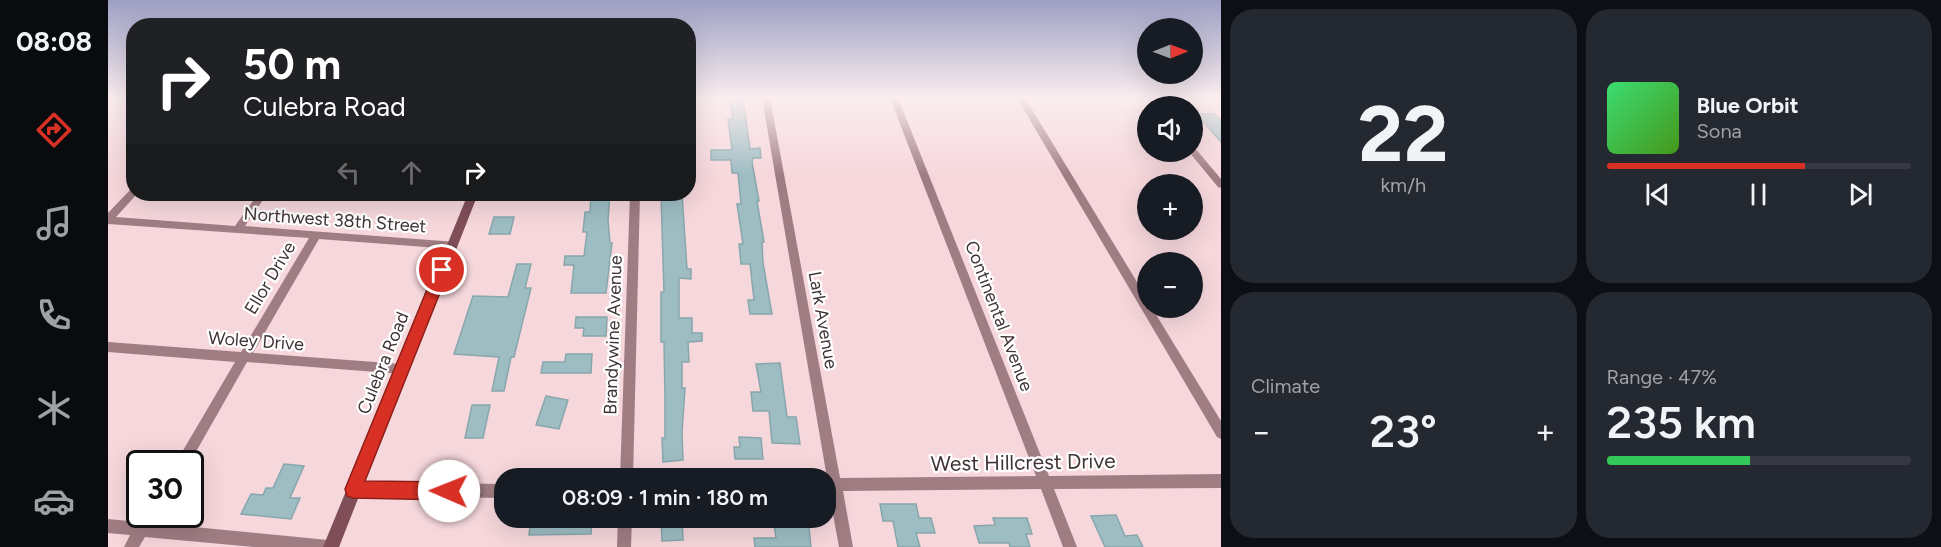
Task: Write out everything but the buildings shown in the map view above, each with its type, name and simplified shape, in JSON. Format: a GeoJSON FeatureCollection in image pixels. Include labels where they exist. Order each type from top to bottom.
{"type":"FeatureCollection","features":[{"type":"Feature","properties":{"kind":"main road","name":"Culebra Road"},"geometry":{"type":"LineString","coordinates":[[330,547],[470,201]]}},
{"type":"Feature","properties":{"kind":"street","name":"Lark Avenue"},"geometry":{"type":"LineString","coordinates":[[770,124],[827,468]]}},
{"type":"Feature","properties":{"kind":"street","name":"Continental Avenue"},"geometry":{"type":"LineString","coordinates":[[904,124],[1070,547]]}},
{"type":"Feature","properties":{"kind":"street"},"geometry":{"type":"LineString","coordinates":[[1036,124],[1221,433]]}},
{"type":"Feature","properties":{"kind":"street"},"geometry":{"type":"LineString","coordinates":[[1202,162],[1221,185]]}},
{"type":"Feature","properties":{"kind":"street"},"geometry":{"type":"LineString","coordinates":[[108,220],[126,200]]}},
{"type":"Feature","properties":{"kind":"street"},"geometry":{"type":"LineString","coordinates":[[237,230],[258,201]]}},
{"type":"Feature","properties":{"kind":"street","name":"Brandywine Avenue"},"geometry":{"type":"LineString","coordinates":[[626,468],[635,201]]}},
{"type":"Feature","properties":{"kind":"street","name":"Northwest 38th Street"},"geometry":{"type":"LineString","coordinates":[[108,220],[452,245]]}},
{"type":"Feature","properties":{"kind":"street","name":"Ellor Drive"},"geometry":{"type":"LineString","coordinates":[[189,450],[316,235]]}},
{"type":"Feature","properties":{"kind":"street","name":"Woley Drive"},"geometry":{"type":"LineString","coordinates":[[108,347],[402,369]]}},
{"type":"Feature","properties":{"kind":"street","name":"West Hillcrest Drive"},"geometry":{"type":"LineString","coordinates":[[836,485],[1221,481]]}},
{"type":"Feature","properties":{"kind":"street"},"geometry":{"type":"LineString","coordinates":[[353,489],[494,491]]}},
{"type":"Feature","properties":{"kind":"street","name":"Lark Avenue"},"geometry":{"type":"LineString","coordinates":[[836,508],[846,547]]}},
{"type":"Feature","properties":{"kind":"street"},"geometry":{"type":"LineString","coordinates":[[108,526],[330,547]]}},
{"type":"Feature","properties":{"kind":"street"},"geometry":{"type":"LineString","coordinates":[[624,547],[625,528]]}},
{"type":"Feature","properties":{"kind":"street"},"geometry":{"type":"LineString","coordinates":[[131,547],[142,529]]}},
{"type":"Feature","properties":{"kind":"route"},"geometry":{"type":"LineString","coordinates":[[442,270],[353,489],[449,491]]}}]}
